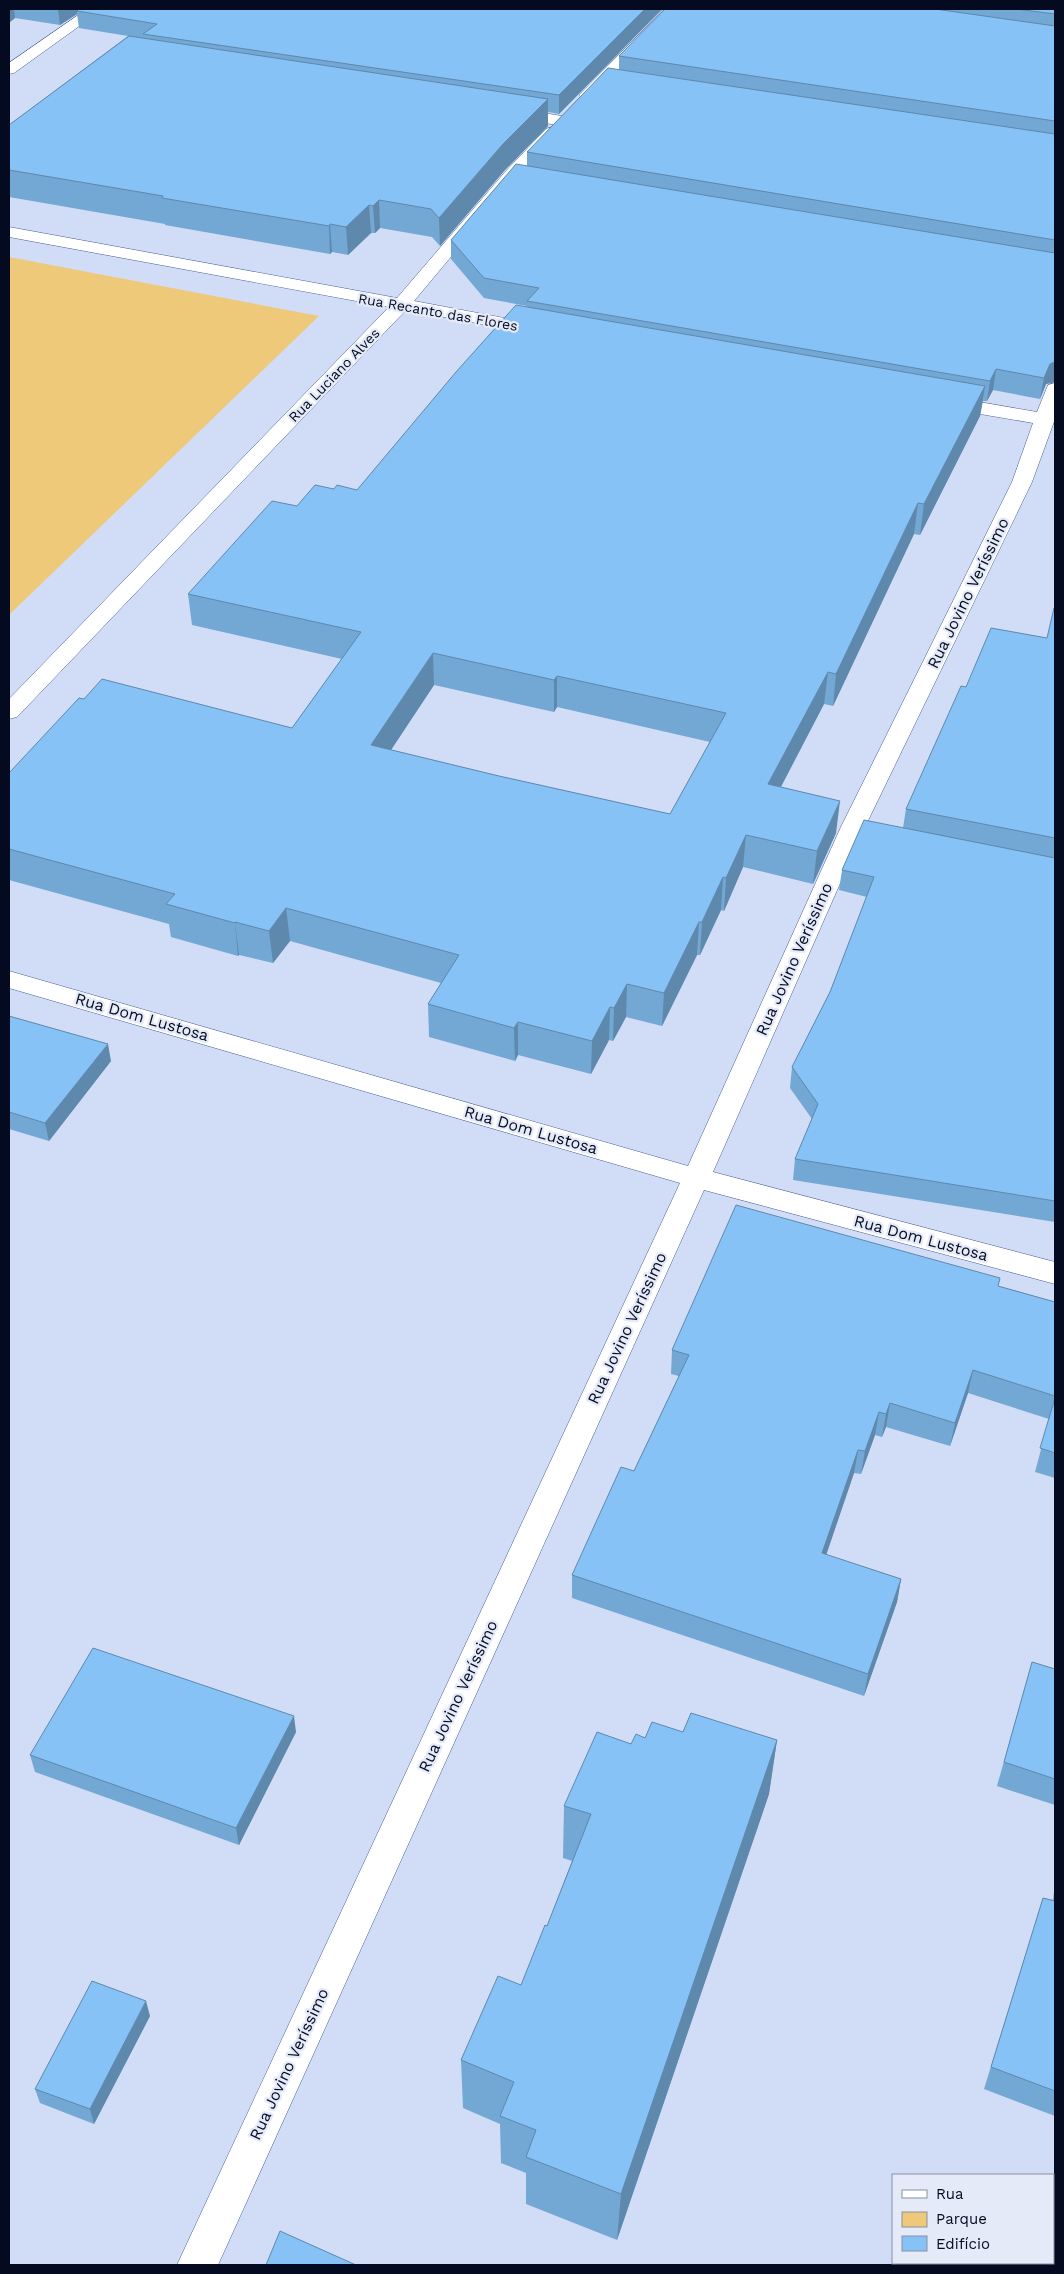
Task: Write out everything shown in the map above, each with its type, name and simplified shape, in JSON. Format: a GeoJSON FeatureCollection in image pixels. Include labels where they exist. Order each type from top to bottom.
{"type":"FeatureCollection","features":[{"type":"Feature","properties":{"kind":"street"},"geometry":{"type":"LineString","coordinates":[[9,70],[96,9]]}},
{"type":"Feature","properties":{"kind":"street","name":"Rua Luciano Alves"},"geometry":{"type":"LineString","coordinates":[[9,712],[400,306],[511,175],[602,79],[672,9]]}},
{"type":"Feature","properties":{"kind":"street"},"geometry":{"type":"LineString","coordinates":[[602,79],[622,82]]}},
{"type":"Feature","properties":{"kind":"street"},"geometry":{"type":"LineString","coordinates":[[493,111],[562,121]]}},
{"type":"Feature","properties":{"kind":"street"},"geometry":{"type":"LineString","coordinates":[[511,175],[530,178]]}},
{"type":"Feature","properties":{"kind":"street","name":"Rua Recanto das Flores"},"geometry":{"type":"LineString","coordinates":[[9,232],[400,306],[557,333]]}},
{"type":"Feature","properties":{"kind":"street","name":"Rua Jovino Veríssimo"},"geometry":{"type":"LineString","coordinates":[[197,2265],[696,1178],[862,831],[1022,482],[1055,389]]}},
{"type":"Feature","properties":{"kind":"street"},"geometry":{"type":"LineString","coordinates":[[928,399],[1045,420]]}},
{"type":"Feature","properties":{"kind":"street","name":"Rua Dom Lustosa"},"geometry":{"type":"LineString","coordinates":[[9,979],[696,1178],[1055,1273]]}},
{"type":"Feature","properties":{"kind":"green space"},"geometry":{"type":"Polygon","coordinates":[[[9,257],[319,316],[9,615],[9,257]]]}},
{"type":"Feature","properties":{"kind":"building"},"geometry":{"type":"Polygon","coordinates":[[[79,9],[645,9],[559,95],[143,34],[157,24],[77,11],[79,9]]]}},
{"type":"Feature","properties":{"kind":"building"},"geometry":{"type":"Polygon","coordinates":[[[665,9],[935,9],[1055,26],[1055,121],[619,56],[665,9]]]}},
{"type":"Feature","properties":{"kind":"building"},"geometry":{"type":"Polygon","coordinates":[[[1016,9],[1055,9],[1055,14],[1016,9]]]}},
{"type":"Feature","properties":{"kind":"building"},"geometry":{"type":"Polygon","coordinates":[[[129,36],[548,99],[503,144],[439,218],[431,209],[379,200],[373,206],[369,205],[346,227],[330,224],[329,226],[9,170],[9,125],[129,36]]]}},
{"type":"Feature","properties":{"kind":"building"},"geometry":{"type":"Polygon","coordinates":[[[608,68],[1055,134],[1055,240],[527,152],[608,68]]]}},
{"type":"Feature","properties":{"kind":"building"},"geometry":{"type":"Polygon","coordinates":[[[516,164],[1055,253],[1055,362],[1050,364],[1044,378],[996,369],[990,381],[527,301],[539,288],[484,278],[451,240],[516,164]]]}},
{"type":"Feature","properties":{"kind":"building"},"geometry":{"type":"Polygon","coordinates":[[[516,305],[985,386],[924,504],[918,503],[836,674],[828,672],[768,784],[840,801],[817,851],[746,835],[726,878],[723,877],[702,922],[699,922],[664,993],[627,984],[614,1008],[610,1007],[592,1041],[518,1022],[514,1028],[428,1004],[459,955],[286,908],[269,931],[235,923],[166,904],[175,894],[9,849],[9,773],[79,698],[84,699],[102,679],[292,728],[361,632],[188,594],[272,501],[297,506],[315,485],[334,489],[337,485],[357,490],[456,372],[516,305]],[[433,653],[371,745],[670,814],[726,713],[557,676],[554,680],[433,653]]]}},
{"type":"Feature","properties":{"kind":"building"},"geometry":{"type":"Polygon","coordinates":[[[1054,608],[1055,838],[906,809],[961,686],[966,687],[991,628],[1047,638],[1054,608]]]}},
{"type":"Feature","properties":{"kind":"building"},"geometry":{"type":"Polygon","coordinates":[[[864,820],[1055,858],[1055,1201],[795,1159],[818,1104],[792,1067],[830,992],[874,877],[842,870],[864,820]]]}},
{"type":"Feature","properties":{"kind":"building"},"geometry":{"type":"Polygon","coordinates":[[[9,1016],[108,1044],[45,1123],[9,1112],[9,1016]]]}},
{"type":"Feature","properties":{"kind":"building"},"geometry":{"type":"Polygon","coordinates":[[[736,1205],[1000,1278],[998,1286],[1055,1302],[1055,1396],[973,1370],[955,1423],[890,1403],[886,1414],[879,1412],[865,1451],[858,1450],[822,1553],[901,1579],[868,1674],[572,1575],[621,1467],[634,1471],[689,1355],[672,1350],[736,1205]]]}},
{"type":"Feature","properties":{"kind":"building"},"geometry":{"type":"Polygon","coordinates":[[[1055,1398],[1055,1453],[1040,1448],[1055,1398]]]}},
{"type":"Feature","properties":{"kind":"building"},"geometry":{"type":"Polygon","coordinates":[[[93,1648],[294,1716],[236,1828],[30,1755],[93,1648]]]}},
{"type":"Feature","properties":{"kind":"building"},"geometry":{"type":"Polygon","coordinates":[[[1032,1662],[1055,1669],[1055,1779],[1004,1762],[1032,1662]]]}},
{"type":"Feature","properties":{"kind":"building"},"geometry":{"type":"Polygon","coordinates":[[[691,1713],[777,1740],[621,2194],[526,2157],[536,2130],[500,2116],[514,2082],[461,2060],[498,1976],[521,1985],[545,1925],[547,1926],[591,1814],[564,1806],[597,1732],[631,1744],[636,1734],[645,1738],[652,1722],[683,1732],[691,1713]]]}},
{"type":"Feature","properties":{"kind":"building"},"geometry":{"type":"Polygon","coordinates":[[[1043,1898],[1055,1901],[1055,2091],[991,2067],[1043,1898]]]}},
{"type":"Feature","properties":{"kind":"building"},"geometry":{"type":"Polygon","coordinates":[[[92,1981],[146,2001],[90,2109],[35,2089],[92,1981]]]}},
{"type":"Feature","properties":{"kind":"building"},"geometry":{"type":"Polygon","coordinates":[[[280,2231],[356,2265],[266,2265],[280,2231]]]}}]}
